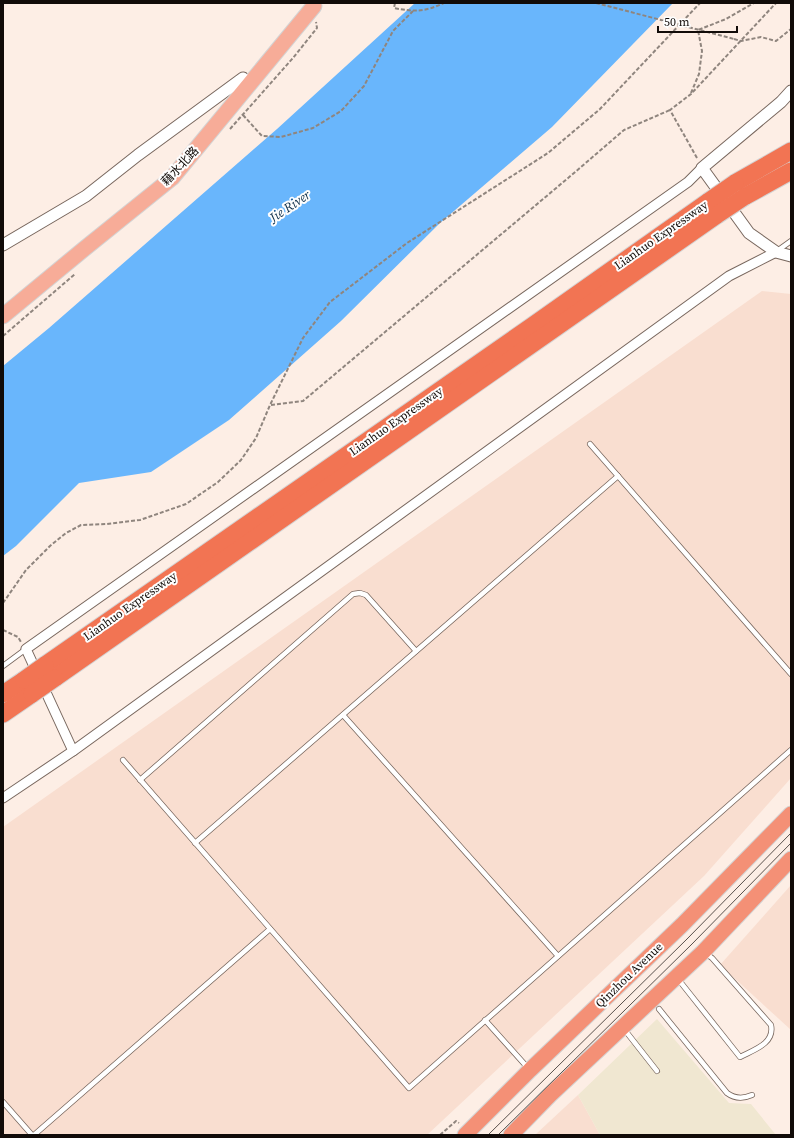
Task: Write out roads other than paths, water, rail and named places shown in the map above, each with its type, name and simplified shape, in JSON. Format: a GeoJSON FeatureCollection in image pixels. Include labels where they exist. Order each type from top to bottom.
{"type":"FeatureCollection","features":[{"type":"Feature","properties":{"kind":"highway","name":"Lianhuo Expressway"},"geometry":{"type":"LineString","coordinates":[[713,208],[735,183],[791,151]]}},
{"type":"Feature","properties":{"kind":"highway","name":"Lianhuo Expressway"},"geometry":{"type":"LineString","coordinates":[[3,714],[28,687],[519,335],[713,208],[744,197],[791,171]]}},
{"type":"Feature","properties":{"kind":"highway","name":"Lianhuo Expressway"},"geometry":{"type":"LineString","coordinates":[[3,694],[28,687]]}},
{"type":"Feature","properties":{"kind":"highway","name":"Qinzhou Avenue"},"geometry":{"type":"LineString","coordinates":[[465,1135],[530,1070],[682,925],[791,814]]}},
{"type":"Feature","properties":{"kind":"highway"},"geometry":{"type":"LineString","coordinates":[[510,1135],[550,1095],[624,1028],[704,952],[791,860]]}},
{"type":"Feature","properties":{"kind":"main road","name":"藉水北路"},"geometry":{"type":"LineString","coordinates":[[3,307],[166,170],[243,78],[315,4]]}},
{"type":"Feature","properties":{"kind":"main road","name":"藉水北路"},"geometry":{"type":"LineString","coordinates":[[3,316],[84,248],[172,178],[315,4]]}},
{"type":"Feature","properties":{"kind":"street"},"geometry":{"type":"LineString","coordinates":[[3,245],[86,196],[138,155],[243,78]]}},
{"type":"Feature","properties":{"kind":"street"},"geometry":{"type":"LineString","coordinates":[[73,751],[26,649],[688,182],[702,168],[781,102],[791,91]]}},
{"type":"Feature","properties":{"kind":"street"},"geometry":{"type":"LineString","coordinates":[[702,168],[749,233],[776,252],[791,256]]}},
{"type":"Feature","properties":{"kind":"street"},"geometry":{"type":"LineString","coordinates":[[3,798],[73,751],[729,276],[776,252]]}},
{"type":"Feature","properties":{"kind":"lane"},"geometry":{"type":"LineString","coordinates":[[776,252],[791,241]]}},
{"type":"Feature","properties":{"kind":"lane"},"geometry":{"type":"LineString","coordinates":[[590,444],[791,674]]}},
{"type":"Feature","properties":{"kind":"lane"},"geometry":{"type":"LineString","coordinates":[[195,844],[618,476]]}},
{"type":"Feature","properties":{"kind":"lane"},"geometry":{"type":"LineString","coordinates":[[140,780],[353,594],[360,593],[366,596],[416,652]]}},
{"type":"Feature","properties":{"kind":"lane"},"geometry":{"type":"LineString","coordinates":[[3,666],[26,649]]}},
{"type":"Feature","properties":{"kind":"lane"},"geometry":{"type":"LineString","coordinates":[[343,715],[558,956]]}},
{"type":"Feature","properties":{"kind":"lane"},"geometry":{"type":"LineString","coordinates":[[123,760],[409,1088],[791,750]]}},
{"type":"Feature","properties":{"kind":"lane"},"geometry":{"type":"LineString","coordinates":[[3,1102],[33,1135],[270,929]]}},
{"type":"Feature","properties":{"kind":"lane"},"geometry":{"type":"LineString","coordinates":[[677,977],[740,1057],[767,1042],[771,1035],[771,1025],[712,958],[704,952]]}},
{"type":"Feature","properties":{"kind":"lane"},"geometry":{"type":"LineString","coordinates":[[659,1009],[727,1093],[737,1098],[742,1098],[752,1094]]}},
{"type":"Feature","properties":{"kind":"lane"},"geometry":{"type":"LineString","coordinates":[[485,1020],[530,1070]]}},
{"type":"Feature","properties":{"kind":"lane"},"geometry":{"type":"LineString","coordinates":[[624,1028],[657,1071]]}},
{"type":"Feature","properties":{"kind":"water","name":"Jie River"},"geometry":{"type":"Polygon","coordinates":[[[415,3],[673,3],[552,127],[440,223],[341,321],[229,420],[151,472],[79,483],[16,546],[3,556],[3,366],[49,328],[277,129],[415,3]]]}},
{"type":"Feature","properties":{"kind":"tram line"},"geometry":{"type":"LineString","coordinates":[[488,1135],[687,939],[791,833]]}},
{"type":"Feature","properties":{"kind":"tram line"},"geometry":{"type":"LineString","coordinates":[[498,1135],[692,944],[791,843]]}}]}
